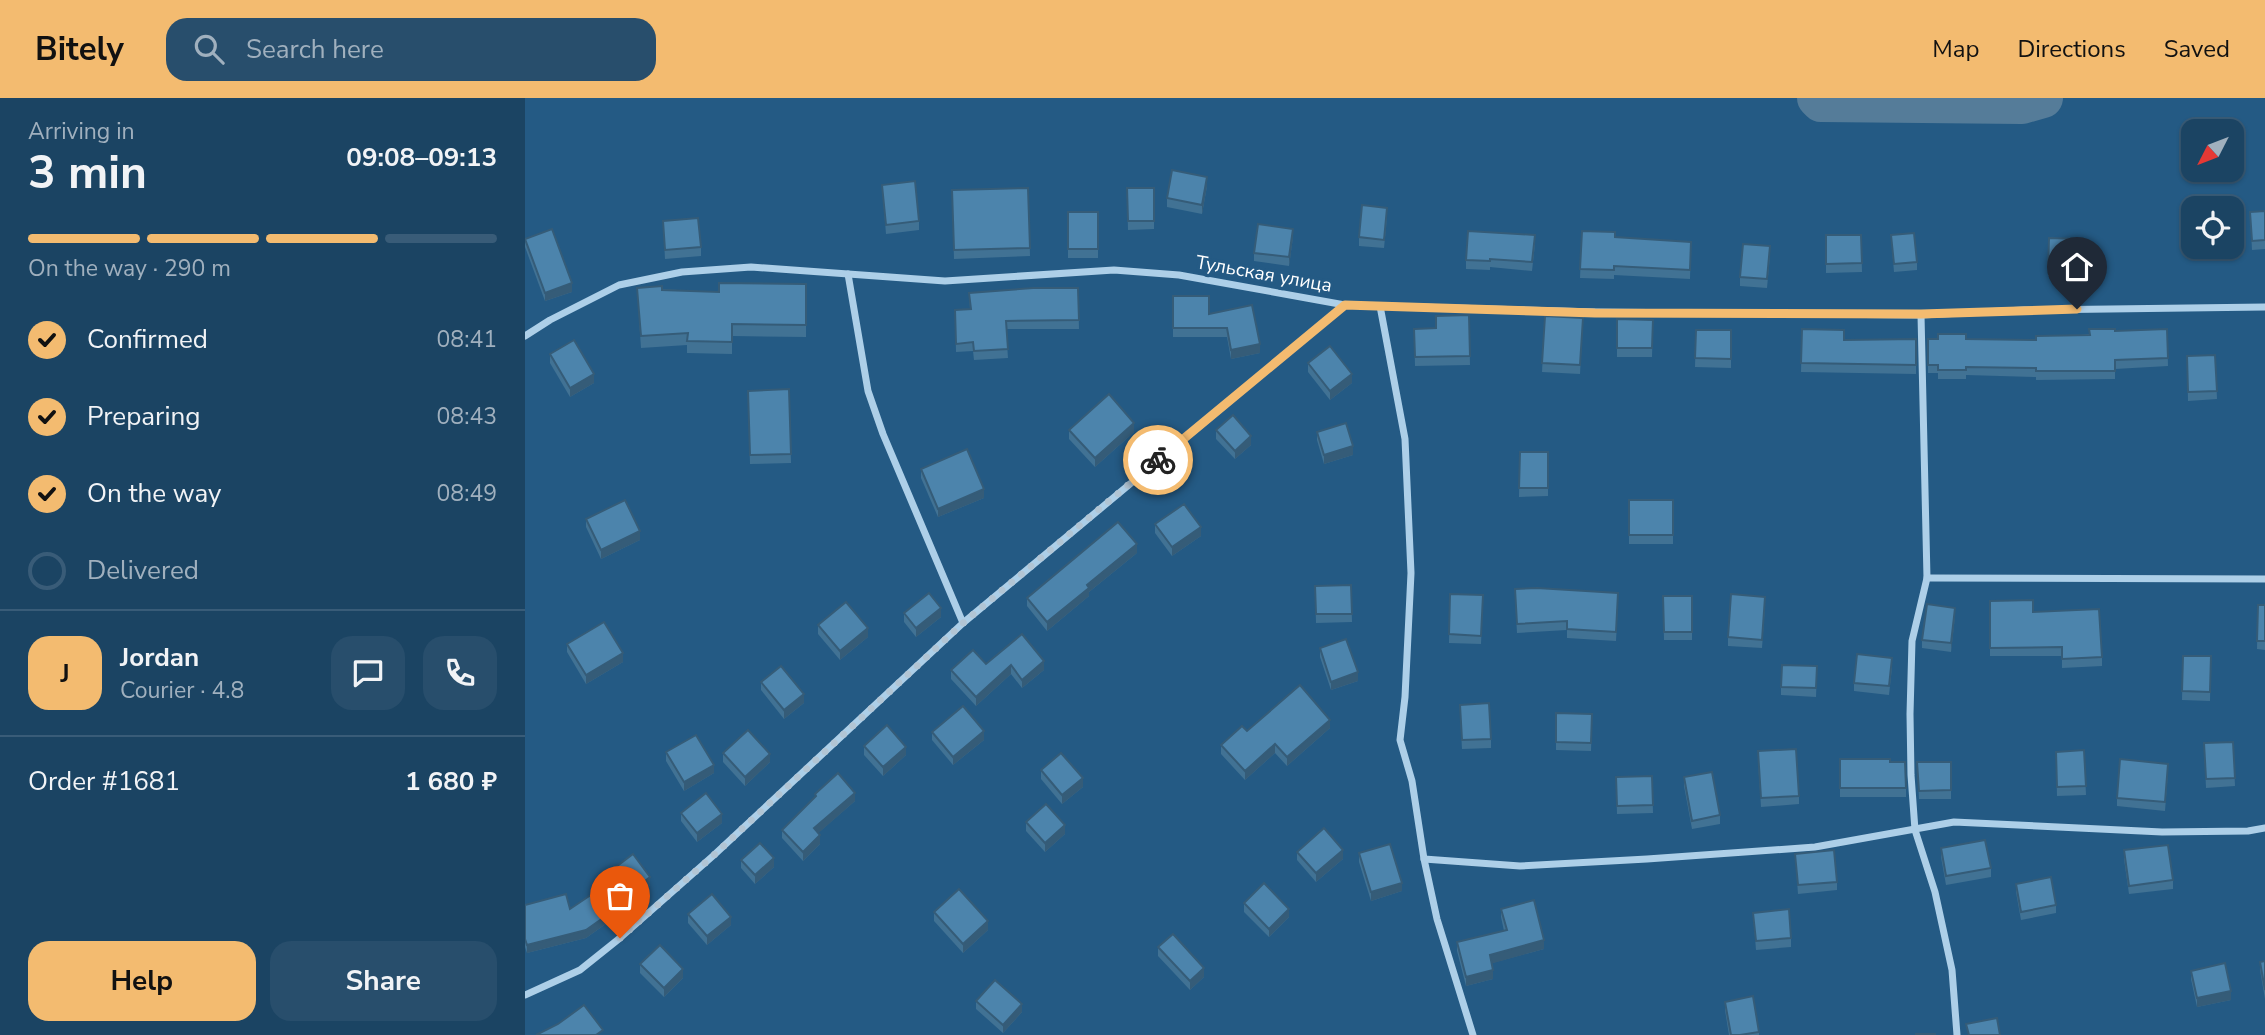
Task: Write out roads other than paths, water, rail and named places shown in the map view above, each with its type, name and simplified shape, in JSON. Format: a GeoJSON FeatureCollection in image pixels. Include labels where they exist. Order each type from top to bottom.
{"type":"FeatureCollection","features":[{"type":"Feature","properties":{"kind":"street","name":"Тульская улица"},"geometry":{"type":"LineString","coordinates":[[525,336],[550,320],[619,285],[683,272],[751,267],[945,281],[1114,270],[1178,275],[1345,305],[1595,313],[1921,314],[2265,307]]}},
{"type":"Feature","properties":{"kind":"street"},"geometry":{"type":"LineString","coordinates":[[848,274],[868,391],[883,434],[963,623]]}},
{"type":"Feature","properties":{"kind":"street"},"geometry":{"type":"LineString","coordinates":[[525,995],[579,970],[620,938],[714,855],[963,623],[1345,305]]}},
{"type":"Feature","properties":{"kind":"street"},"geometry":{"type":"LineString","coordinates":[[1380,306],[1405,439],[1411,573],[1405,697],[1400,740],[1412,782],[1437,919],[1473,1035]]}},
{"type":"Feature","properties":{"kind":"street"},"geometry":{"type":"LineString","coordinates":[[1921,314],[1927,578],[1912,641],[1910,726],[1915,830],[1935,892],[1952,970],[1957,1035]]}},
{"type":"Feature","properties":{"kind":"street"},"geometry":{"type":"LineString","coordinates":[[1927,578],[2265,579]]}},
{"type":"Feature","properties":{"kind":"street"},"geometry":{"type":"LineString","coordinates":[[1424,859],[1520,866],[1647,859],[1815,847],[1954,822],[2162,832],[2248,831],[2265,828]]}},
{"type":"Feature","properties":{"kind":"waterway"},"geometry":{"type":"LineString","coordinates":[[1817,98],[1821,102],[2022,104],[2043,98]]}}]}
